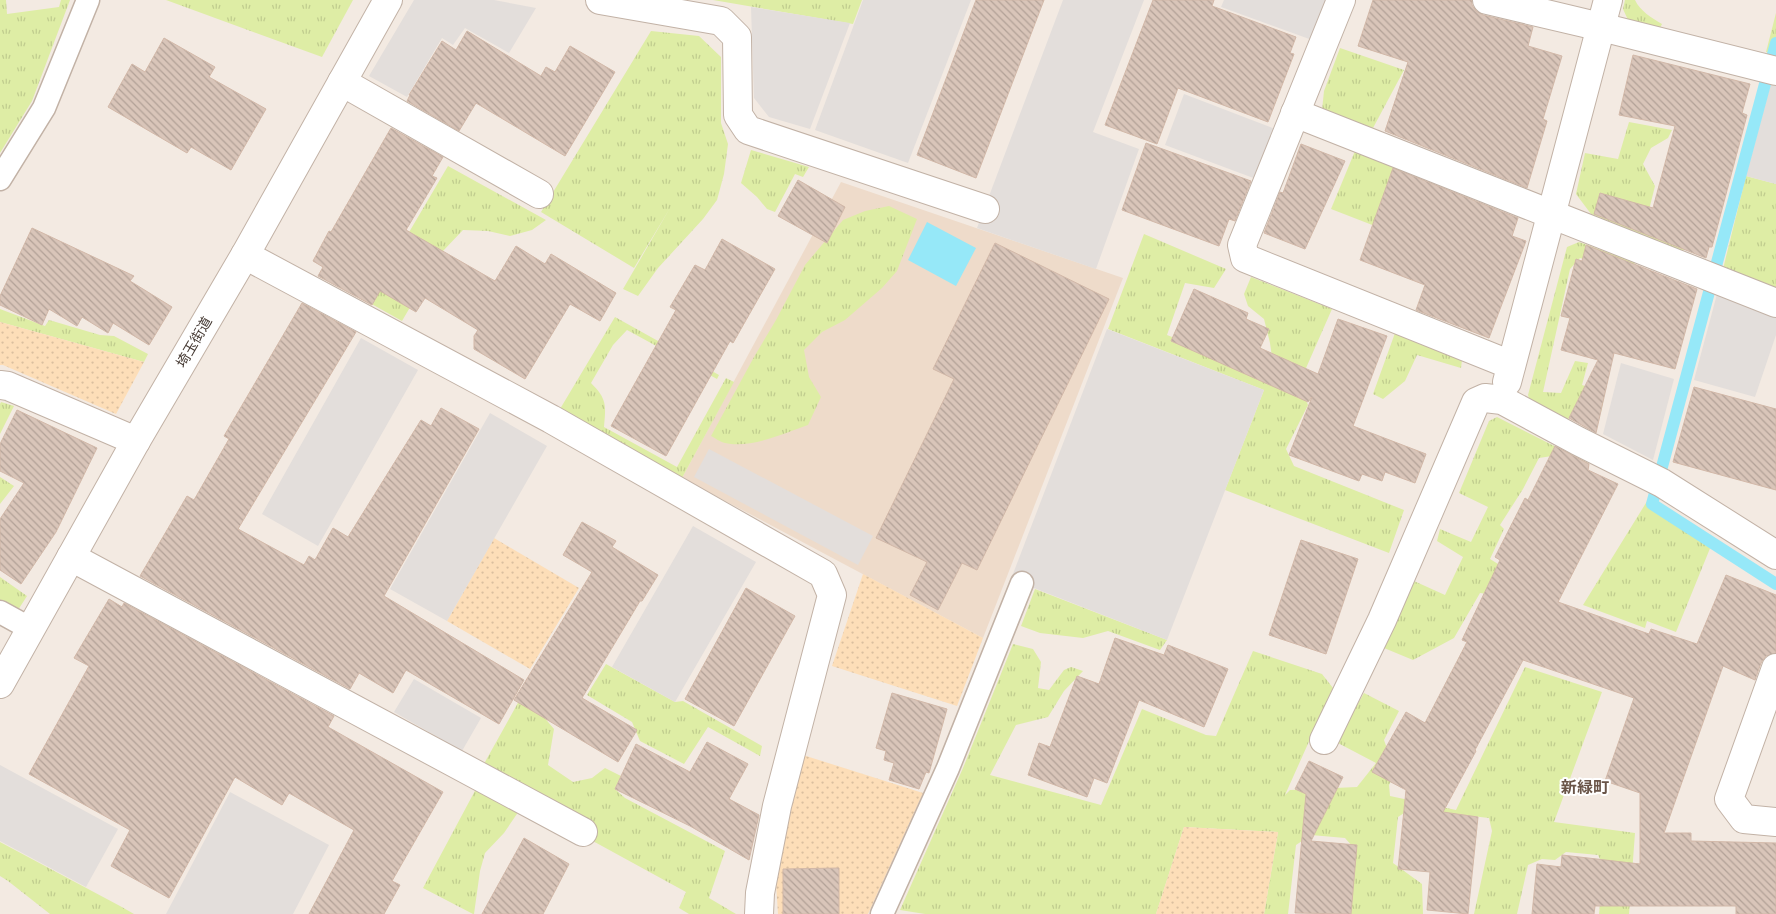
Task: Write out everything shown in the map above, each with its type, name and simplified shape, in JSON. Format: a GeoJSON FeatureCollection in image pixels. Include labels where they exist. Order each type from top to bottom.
{"type":"FeatureCollection","features":[{"type":"Feature","properties":{"kind":"street","name":"埼玉街道"},"geometry":{"type":"LineString","coordinates":[[0,684],[136,441],[245,255],[388,0]]}},
{"type":"Feature","properties":{"kind":"street"},"geometry":{"type":"LineString","coordinates":[[600,0],[721,21],[737,38],[738,115],[748,130],[985,209]]}},
{"type":"Feature","properties":{"kind":"street"},"geometry":{"type":"LineString","coordinates":[[1341,0],[1242,245],[1245,258],[1512,365]]}},
{"type":"Feature","properties":{"kind":"street"},"geometry":{"type":"LineString","coordinates":[[1487,0],[1776,71]]}},
{"type":"Feature","properties":{"kind":"street"},"geometry":{"type":"LineString","coordinates":[[1502,400],[1608,0]]}},
{"type":"Feature","properties":{"kind":"street"},"geometry":{"type":"LineString","coordinates":[[342,82],[539,194]]}},
{"type":"Feature","properties":{"kind":"street"},"geometry":{"type":"LineString","coordinates":[[1296,114],[1776,303]]}},
{"type":"Feature","properties":{"kind":"street"},"geometry":{"type":"LineString","coordinates":[[245,255],[551,419],[823,574],[832,595],[777,806],[760,893],[759,914]]}},
{"type":"Feature","properties":{"kind":"street"},"geometry":{"type":"LineString","coordinates":[[0,385],[8,386],[136,441]]}},
{"type":"Feature","properties":{"kind":"street"},"geometry":{"type":"LineString","coordinates":[[1324,740],[1382,620],[1476,402],[1485,398],[1502,400],[1662,483],[1776,555]]}},
{"type":"Feature","properties":{"kind":"street"},"geometry":{"type":"LineString","coordinates":[[71,557],[583,832]]}},
{"type":"Feature","properties":{"kind":"street"},"geometry":{"type":"LineString","coordinates":[[1776,668],[1728,799],[1744,819],[1776,822]]}},
{"type":"Feature","properties":{"kind":"lane"},"geometry":{"type":"LineString","coordinates":[[0,179],[44,108],[88,0]]}},
{"type":"Feature","properties":{"kind":"lane"},"geometry":{"type":"LineString","coordinates":[[882,914],[948,768],[1022,584]]}},
{"type":"Feature","properties":{"kind":"lane"},"geometry":{"type":"LineString","coordinates":[[0,612],[31,629]]}},
{"type":"Feature","properties":{"kind":"shaded area"},"geometry":{"type":"Polygon","coordinates":[[[414,0],[494,0],[536,8],[509,53],[465,28],[453,45],[442,38],[407,97],[369,76],[414,0]]]}},
{"type":"Feature","properties":{"kind":"shaded area"},"geometry":{"type":"Polygon","coordinates":[[[863,0],[971,0],[908,163],[815,130],[863,0]]]}},
{"type":"Feature","properties":{"kind":"shaded area"},"geometry":{"type":"Polygon","coordinates":[[[1063,0],[1144,0],[1093,132],[1139,149],[1096,269],[977,228],[1063,0]]]}},
{"type":"Feature","properties":{"kind":"shaded area"},"geometry":{"type":"Polygon","coordinates":[[[1224,0],[1327,0],[1312,40],[1221,7],[1224,0]]]}},
{"type":"Feature","properties":{"kind":"shaded area"},"geometry":{"type":"Polygon","coordinates":[[[751,7],[850,23],[810,129],[769,117],[754,98],[751,7]]]}},
{"type":"Feature","properties":{"kind":"shaded area"},"geometry":{"type":"Polygon","coordinates":[[[1771,83],[1776,84],[1776,184],[1746,176],[1771,83]]]}},
{"type":"Feature","properties":{"kind":"shaded area"},"geometry":{"type":"Polygon","coordinates":[[[1184,94],[1275,129],[1256,179],[1165,145],[1184,94]]]}},
{"type":"Feature","properties":{"kind":"shaded area"},"geometry":{"type":"Polygon","coordinates":[[[841,182],[1123,278],[983,638],[682,478],[841,182]]]}},
{"type":"Feature","properties":{"kind":"shaded area"},"geometry":{"type":"Polygon","coordinates":[[[1717,294],[1776,315],[1776,335],[1755,397],[1694,380],[1717,294]]]}},
{"type":"Feature","properties":{"kind":"shaded area"},"geometry":{"type":"Polygon","coordinates":[[[1107,329],[1264,390],[1167,640],[1011,579],[1107,329]]]}},
{"type":"Feature","properties":{"kind":"shaded area"},"geometry":{"type":"Polygon","coordinates":[[[361,338],[418,370],[318,546],[262,514],[361,338]]]}},
{"type":"Feature","properties":{"kind":"shaded area"},"geometry":{"type":"Polygon","coordinates":[[[1621,363],[1674,379],[1653,460],[1603,434],[1621,363]]]}},
{"type":"Feature","properties":{"kind":"shaded area"},"geometry":{"type":"Polygon","coordinates":[[[490,413],[547,446],[447,621],[390,589],[490,413]]]}},
{"type":"Feature","properties":{"kind":"shaded area"},"geometry":{"type":"Polygon","coordinates":[[[709,449],[873,536],[858,565],[694,477],[709,449]]]}},
{"type":"Feature","properties":{"kind":"shaded area"},"geometry":{"type":"Polygon","coordinates":[[[693,526],[756,562],[675,702],[612,667],[693,526]]]}},
{"type":"Feature","properties":{"kind":"shaded area"},"geometry":{"type":"Polygon","coordinates":[[[414,679],[481,718],[462,751],[394,712],[414,679]]]}},
{"type":"Feature","properties":{"kind":"shaded area"},"geometry":{"type":"Polygon","coordinates":[[[0,765],[118,829],[86,887],[0,841],[0,765]]]}},
{"type":"Feature","properties":{"kind":"shaded area"},"geometry":{"type":"Polygon","coordinates":[[[230,792],[329,845],[293,914],[166,914],[230,792]]]}},
{"type":"Feature","properties":{"kind":"green space"},"geometry":{"type":"Polygon","coordinates":[[[0,0],[6,0],[7,14],[59,7],[61,0],[70,0],[32,101],[0,153],[0,0]]]}},
{"type":"Feature","properties":{"kind":"green space"},"geometry":{"type":"Polygon","coordinates":[[[166,0],[353,0],[322,57],[166,0]]]}},
{"type":"Feature","properties":{"kind":"green space"},"geometry":{"type":"Polygon","coordinates":[[[713,0],[862,0],[853,24],[713,0]]]}},
{"type":"Feature","properties":{"kind":"green space"},"geometry":{"type":"Polygon","coordinates":[[[1625,0],[1635,0],[1643,11],[1662,24],[1659,30],[1628,20],[1623,9],[1625,0]]]}},
{"type":"Feature","properties":{"kind":"green space"},"geometry":{"type":"Polygon","coordinates":[[[1776,13],[1776,55],[1766,52],[1776,13]]]}},
{"type":"Feature","properties":{"kind":"green space"},"geometry":{"type":"Polygon","coordinates":[[[651,31],[699,36],[721,57],[721,123],[728,144],[724,174],[717,200],[703,219],[658,268],[638,296],[623,289],[670,208],[634,268],[541,212],[651,31]]]}},
{"type":"Feature","properties":{"kind":"green space"},"geometry":{"type":"Polygon","coordinates":[[[1340,48],[1404,70],[1373,128],[1322,110],[1324,91],[1340,48]]]}},
{"type":"Feature","properties":{"kind":"green space"},"geometry":{"type":"Polygon","coordinates":[[[1629,122],[1672,130],[1668,138],[1651,148],[1643,164],[1655,186],[1647,218],[1685,247],[1683,251],[1591,214],[1576,194],[1585,153],[1618,159],[1629,122]]]}},
{"type":"Feature","properties":{"kind":"green space"},"geometry":{"type":"Polygon","coordinates":[[[751,150],[809,167],[803,177],[795,174],[775,212],[767,209],[741,183],[751,150]]]}},
{"type":"Feature","properties":{"kind":"green space"},"geometry":{"type":"Polygon","coordinates":[[[1355,151],[1403,169],[1380,228],[1331,209],[1355,151]]]}},
{"type":"Feature","properties":{"kind":"green space"},"geometry":{"type":"Polygon","coordinates":[[[448,166],[546,220],[532,230],[510,236],[488,231],[463,230],[443,251],[402,321],[368,302],[448,166]]]}},
{"type":"Feature","properties":{"kind":"green space"},"geometry":{"type":"Polygon","coordinates":[[[1746,176],[1776,184],[1776,289],[1723,269],[1746,176]]]}},
{"type":"Feature","properties":{"kind":"green space"},"geometry":{"type":"Polygon","coordinates":[[[889,206],[917,219],[897,271],[882,288],[845,320],[822,332],[804,350],[809,377],[821,397],[808,425],[767,439],[745,444],[725,443],[711,436],[805,265],[843,220],[865,211],[889,206]]]}},
{"type":"Feature","properties":{"kind":"green space"},"geometry":{"type":"Polygon","coordinates":[[[1144,234],[1226,269],[1214,288],[1185,283],[1167,335],[1264,373],[1272,357],[1264,319],[1248,306],[1244,294],[1251,277],[1332,309],[1299,384],[1308,405],[1286,449],[1294,466],[1404,510],[1389,553],[1225,490],[1264,390],[1108,329],[1144,234]]]}},
{"type":"Feature","properties":{"kind":"green space"},"geometry":{"type":"Polygon","coordinates":[[[1579,242],[1635,262],[1632,274],[1580,258],[1570,269],[1543,392],[1561,393],[1575,361],[1588,363],[1582,385],[1605,392],[1601,412],[1578,400],[1567,422],[1530,402],[1528,395],[1567,247],[1579,242]]]}},
{"type":"Feature","properties":{"kind":"green space"},"geometry":{"type":"Polygon","coordinates":[[[0,309],[45,326],[49,320],[100,335],[114,336],[148,354],[144,362],[0,322],[0,309]]]}},
{"type":"Feature","properties":{"kind":"green space"},"geometry":{"type":"Polygon","coordinates":[[[615,317],[719,375],[717,379],[627,330],[613,345],[591,383],[603,398],[604,427],[677,467],[726,378],[734,382],[682,478],[560,409],[615,317]]]}},
{"type":"Feature","properties":{"kind":"green space"},"geometry":{"type":"Polygon","coordinates":[[[1395,333],[1462,360],[1461,368],[1417,355],[1405,381],[1383,399],[1373,394],[1395,333]]]}},
{"type":"Feature","properties":{"kind":"green space"},"geometry":{"type":"Polygon","coordinates":[[[1,402],[14,406],[0,434],[0,404],[1,402]]]}},
{"type":"Feature","properties":{"kind":"green space"},"geometry":{"type":"Polygon","coordinates":[[[1497,417],[1588,463],[1582,473],[1552,456],[1539,458],[1523,489],[1500,525],[1504,529],[1490,559],[1503,567],[1488,594],[1480,593],[1454,638],[1413,660],[1384,648],[1414,581],[1445,595],[1463,557],[1437,541],[1440,529],[1471,542],[1488,507],[1459,493],[1489,421],[1497,417]]]}},
{"type":"Feature","properties":{"kind":"green space"},"geometry":{"type":"Polygon","coordinates":[[[0,477],[14,486],[0,504],[0,477]]]}},
{"type":"Feature","properties":{"kind":"green space"},"geometry":{"type":"Polygon","coordinates":[[[1649,498],[1713,541],[1676,632],[1647,621],[1645,628],[1583,605],[1649,498]]]}},
{"type":"Feature","properties":{"kind":"green space"},"geometry":{"type":"Polygon","coordinates":[[[0,577],[27,596],[18,610],[0,600],[0,577]]]}},
{"type":"Feature","properties":{"kind":"green space"},"geometry":{"type":"Polygon","coordinates":[[[1035,589],[1167,640],[1160,650],[1108,631],[1083,638],[1040,633],[1021,626],[1035,589]]]}},
{"type":"Feature","properties":{"kind":"green space"},"geometry":{"type":"Polygon","coordinates":[[[1013,644],[1033,649],[1041,662],[1038,688],[1049,690],[1064,670],[1071,667],[1083,671],[1064,691],[1048,717],[1016,725],[990,775],[1101,805],[1142,709],[1206,735],[1216,736],[1253,651],[1322,674],[1333,688],[1285,795],[1290,790],[1357,787],[1376,763],[1336,742],[1364,693],[1399,711],[1384,740],[1390,757],[1400,763],[1389,785],[1390,796],[1456,810],[1525,667],[1602,692],[1554,822],[1635,833],[1629,914],[1599,914],[1604,867],[1598,855],[1566,852],[1555,860],[1542,859],[1528,865],[1517,914],[1474,914],[1492,831],[1489,818],[1410,809],[1398,817],[1393,863],[1422,884],[1423,914],[1351,914],[1345,907],[1353,847],[1345,838],[1311,835],[1296,845],[1288,914],[1264,914],[1278,832],[1184,827],[1156,914],[925,914],[900,910],[963,768],[1013,644]]]}},
{"type":"Feature","properties":{"kind":"green space"},"geometry":{"type":"Polygon","coordinates":[[[606,664],[675,702],[683,701],[762,746],[760,756],[708,727],[684,764],[640,741],[632,722],[587,695],[606,664]]]}},
{"type":"Feature","properties":{"kind":"green space"},"geometry":{"type":"Polygon","coordinates":[[[519,701],[543,716],[554,729],[548,765],[573,782],[592,778],[605,768],[621,776],[615,789],[625,798],[725,851],[709,898],[736,914],[689,914],[679,908],[686,892],[591,840],[486,767],[485,762],[519,701]]]}},
{"type":"Feature","properties":{"kind":"green space"},"geometry":{"type":"Polygon","coordinates":[[[477,787],[521,808],[504,833],[485,853],[473,914],[423,888],[477,787]]]}},
{"type":"Feature","properties":{"kind":"green space"},"geometry":{"type":"Polygon","coordinates":[[[0,842],[134,914],[50,914],[0,876],[0,842]]]}},
{"type":"Feature","properties":{"kind":"sand"},"geometry":{"type":"Polygon","coordinates":[[[0,322],[144,362],[116,414],[0,365],[0,322]]]}},
{"type":"Feature","properties":{"kind":"sand"},"geometry":{"type":"Polygon","coordinates":[[[494,538],[579,588],[530,669],[447,621],[494,538]]]}},
{"type":"Feature","properties":{"kind":"sand"},"geometry":{"type":"Polygon","coordinates":[[[863,574],[983,638],[957,706],[832,666],[863,574]]]}},
{"type":"Feature","properties":{"kind":"sand"},"geometry":{"type":"Polygon","coordinates":[[[803,755],[923,793],[868,914],[778,914],[776,883],[780,855],[803,755]]]}},
{"type":"Feature","properties":{"kind":"sand"},"geometry":{"type":"Polygon","coordinates":[[[1184,827],[1278,832],[1264,914],[1156,914],[1184,827]]]}},
{"type":"Feature","properties":{"kind":"water"},"geometry":{"type":"Polygon","coordinates":[[[927,222],[976,248],[956,286],[908,260],[927,222]]]}},
{"type":"Feature","properties":{"kind":"building"},"geometry":{"type":"Polygon","coordinates":[[[976,0],[1044,0],[976,178],[917,155],[976,0]]]}},
{"type":"Feature","properties":{"kind":"building"},"geometry":{"type":"Polygon","coordinates":[[[1153,0],[1214,0],[1212,6],[1296,37],[1290,53],[1294,54],[1268,122],[1178,88],[1157,144],[1105,125],[1153,0]]]}},
{"type":"Feature","properties":{"kind":"building"},"geometry":{"type":"Polygon","coordinates":[[[1373,0],[1472,0],[1472,5],[1476,11],[1483,15],[1533,27],[1528,46],[1562,56],[1543,119],[1547,121],[1527,188],[1385,131],[1408,62],[1358,46],[1373,0]]]}},
{"type":"Feature","properties":{"kind":"building"},"geometry":{"type":"Polygon","coordinates":[[[467,31],[541,76],[546,67],[555,72],[570,46],[615,72],[565,156],[476,103],[459,131],[407,101],[442,41],[456,50],[467,31]]]}},
{"type":"Feature","properties":{"kind":"building"},"geometry":{"type":"Polygon","coordinates":[[[164,38],[215,67],[209,77],[266,109],[231,170],[191,147],[187,153],[108,107],[132,64],[145,72],[164,38]]]}},
{"type":"Feature","properties":{"kind":"building"},"geometry":{"type":"Polygon","coordinates":[[[1633,55],[1750,84],[1742,113],[1747,115],[1712,247],[1709,247],[1706,258],[1594,214],[1600,193],[1653,208],[1675,126],[1619,115],[1633,55]]]}},
{"type":"Feature","properties":{"kind":"building"},"geometry":{"type":"Polygon","coordinates":[[[391,128],[443,157],[432,176],[437,178],[406,230],[495,281],[516,246],[545,264],[551,254],[616,293],[600,321],[570,304],[525,379],[474,349],[474,336],[478,330],[425,298],[416,312],[380,291],[372,305],[318,276],[323,267],[313,261],[391,128]]]}},
{"type":"Feature","properties":{"kind":"building"},"geometry":{"type":"Polygon","coordinates":[[[1146,143],[1251,181],[1235,221],[1229,219],[1219,246],[1122,210],[1146,143]]]}},
{"type":"Feature","properties":{"kind":"building"},"geometry":{"type":"Polygon","coordinates":[[[1301,144],[1345,161],[1305,249],[1264,233],[1280,192],[1283,193],[1301,144]]]}},
{"type":"Feature","properties":{"kind":"building"},"geometry":{"type":"Polygon","coordinates":[[[1393,168],[1518,218],[1512,236],[1526,241],[1489,338],[1416,310],[1425,285],[1360,260],[1393,168]]]}},
{"type":"Feature","properties":{"kind":"building"},"geometry":{"type":"Polygon","coordinates":[[[798,180],[845,207],[827,243],[778,216],[798,180]]]}},
{"type":"Feature","properties":{"kind":"building"},"geometry":{"type":"Polygon","coordinates":[[[32,228],[134,276],[130,281],[172,307],[149,345],[113,323],[108,333],[82,317],[77,326],[49,309],[42,325],[0,305],[0,296],[32,228]]]}},
{"type":"Feature","properties":{"kind":"building"},"geometry":{"type":"Polygon","coordinates":[[[722,239],[775,269],[733,343],[730,341],[666,456],[611,426],[676,310],[670,307],[695,265],[705,270],[722,239]]]}},
{"type":"Feature","properties":{"kind":"building"},"geometry":{"type":"Polygon","coordinates":[[[995,243],[1109,299],[977,570],[962,563],[938,610],[910,595],[927,562],[876,538],[954,379],[933,369],[995,243]]]}},
{"type":"Feature","properties":{"kind":"building"},"geometry":{"type":"Polygon","coordinates":[[[1586,245],[1697,289],[1675,369],[1614,353],[1596,433],[1569,418],[1598,360],[1561,350],[1570,318],[1561,316],[1576,259],[1582,261],[1586,245]]]}},
{"type":"Feature","properties":{"kind":"building"},"geometry":{"type":"Polygon","coordinates":[[[1194,289],[1248,313],[1246,319],[1269,329],[1260,348],[1318,374],[1338,319],[1387,336],[1353,426],[1426,454],[1415,483],[1385,472],[1382,481],[1362,474],[1359,481],[1289,455],[1312,397],[1308,402],[1171,341],[1194,289]]]}},
{"type":"Feature","properties":{"kind":"building"},"geometry":{"type":"Polygon","coordinates":[[[302,303],[356,332],[238,529],[304,565],[309,556],[315,560],[333,528],[348,537],[421,420],[431,426],[441,408],[479,429],[384,596],[524,680],[499,724],[406,670],[393,693],[359,673],[350,689],[140,576],[187,496],[194,500],[229,439],[224,436],[302,303]]]}},
{"type":"Feature","properties":{"kind":"building"},"geometry":{"type":"Polygon","coordinates":[[[1694,387],[1776,409],[1776,490],[1673,462],[1694,387]]]}},
{"type":"Feature","properties":{"kind":"building"},"geometry":{"type":"Polygon","coordinates":[[[17,410],[97,448],[56,532],[21,584],[0,570],[0,519],[24,483],[0,471],[0,444],[17,410]]]}},
{"type":"Feature","properties":{"kind":"building"},"geometry":{"type":"Polygon","coordinates":[[[1555,446],[1589,464],[1588,470],[1618,484],[1558,602],[1649,634],[1651,629],[1697,644],[1726,575],[1776,595],[1776,653],[1766,656],[1761,663],[1755,680],[1723,666],[1664,833],[1691,833],[1691,841],[1776,843],[1776,914],[1736,914],[1736,906],[1595,906],[1594,914],[1532,914],[1537,864],[1561,867],[1562,855],[1640,864],[1640,793],[1605,781],[1634,698],[1523,660],[1443,812],[1478,817],[1468,914],[1427,910],[1430,872],[1398,869],[1406,790],[1372,772],[1406,712],[1425,723],[1467,642],[1462,640],[1500,560],[1495,557],[1525,498],[1528,500],[1555,446]]]}},
{"type":"Feature","properties":{"kind":"building"},"geometry":{"type":"Polygon","coordinates":[[[582,522],[616,541],[612,547],[658,575],[642,601],[640,601],[582,698],[637,730],[618,762],[514,700],[592,572],[563,555],[582,522]]]}},
{"type":"Feature","properties":{"kind":"building"},"geometry":{"type":"Polygon","coordinates":[[[1301,540],[1358,559],[1326,654],[1269,635],[1301,540]]]}},
{"type":"Feature","properties":{"kind":"building"},"geometry":{"type":"Polygon","coordinates":[[[746,588],[795,616],[734,726],[685,699],[746,588]]]}},
{"type":"Feature","properties":{"kind":"building"},"geometry":{"type":"Polygon","coordinates":[[[109,599],[122,607],[124,603],[334,716],[328,727],[443,792],[392,881],[400,885],[384,914],[309,914],[354,830],[289,793],[282,805],[235,777],[169,898],[111,866],[130,830],[29,774],[89,666],[74,658],[109,599]]]}},
{"type":"Feature","properties":{"kind":"building"},"geometry":{"type":"Polygon","coordinates":[[[1115,638],[1164,655],[1168,645],[1228,669],[1204,727],[1139,700],[1107,783],[1094,778],[1087,797],[1028,775],[1039,743],[1050,747],[1077,676],[1099,684],[1115,638]]]}},
{"type":"Feature","properties":{"kind":"building"},"geometry":{"type":"Polygon","coordinates":[[[892,693],[947,709],[929,773],[926,772],[919,789],[889,780],[894,763],[884,760],[886,751],[876,748],[892,693]]]}},
{"type":"Feature","properties":{"kind":"building"},"geometry":{"type":"Polygon","coordinates":[[[707,742],[748,764],[729,799],[759,815],[749,860],[690,826],[615,789],[636,744],[690,772],[707,742]]]}},
{"type":"Feature","properties":{"kind":"building"},"geometry":{"type":"Polygon","coordinates":[[[1309,761],[1343,777],[1311,841],[1357,845],[1351,914],[1295,913],[1306,794],[1295,789],[1309,761]]]}},
{"type":"Feature","properties":{"kind":"building"},"geometry":{"type":"Polygon","coordinates":[[[524,838],[569,864],[543,914],[482,914],[524,838]]]}},
{"type":"Feature","properties":{"kind":"building"},"geometry":{"type":"Polygon","coordinates":[[[839,868],[839,914],[783,914],[783,869],[839,868]]]}},
{"type":"Feature","properties":{"kind":"waterway"},"geometry":{"type":"LineString","coordinates":[[1776,43],[1652,504],[1776,584]]}},
{"type":"Feature","properties":{"kind":"district","name":"新緑町"},"geometry":{"type":"Point","coordinates":[1585,787]}}]}
